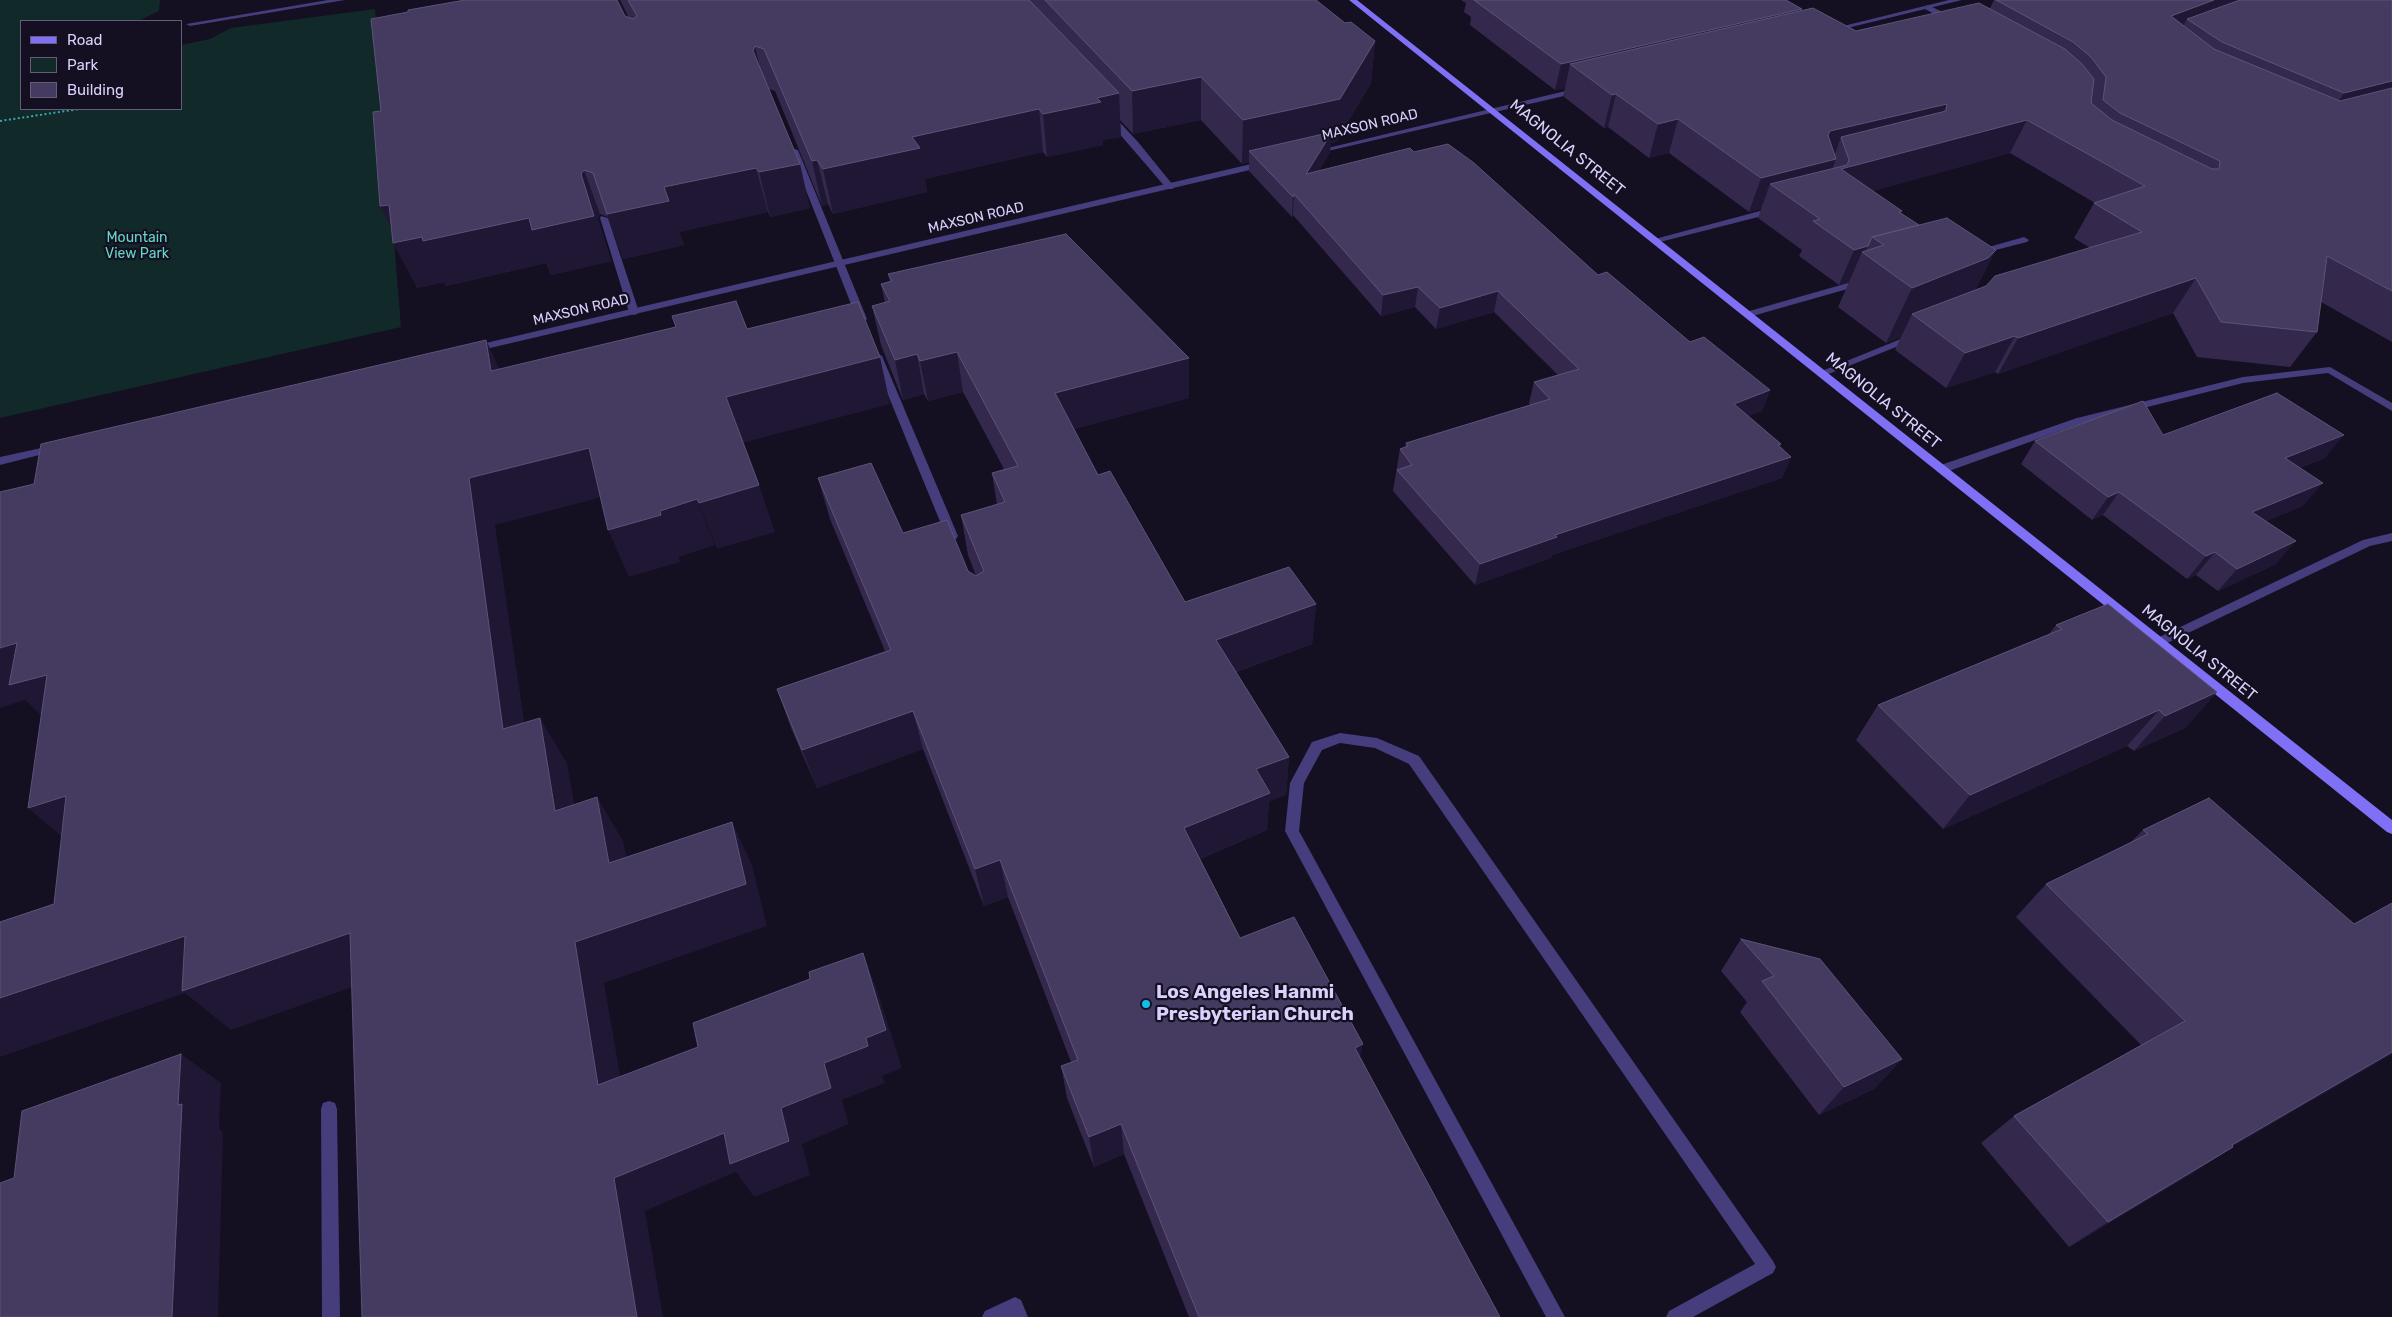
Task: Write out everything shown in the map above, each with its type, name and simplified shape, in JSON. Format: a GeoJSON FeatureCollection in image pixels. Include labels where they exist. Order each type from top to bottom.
{"type":"FeatureCollection","features":[{"type":"Feature","properties":{"kind":"street"},"geometry":{"type":"LineString","coordinates":[[190,24],[341,0]]}},
{"type":"Feature","properties":{"kind":"street","name":"MAGNOLIA STREET"},"geometry":{"type":"LineString","coordinates":[[1353,0],[1494,110],[2392,828]]}},
{"type":"Feature","properties":{"kind":"street"},"geometry":{"type":"LineString","coordinates":[[1822,32],[1958,0]]}},
{"type":"Feature","properties":{"kind":"street"},"geometry":{"type":"LineString","coordinates":[[1928,7],[1961,25]]}},
{"type":"Feature","properties":{"kind":"street","name":"MAXSON ROAD"},"geometry":{"type":"LineString","coordinates":[[1303,155],[1590,88]]}},
{"type":"Feature","properties":{"kind":"street"},"geometry":{"type":"LineString","coordinates":[[1100,106],[1136,144],[1170,186]]}},
{"type":"Feature","properties":{"kind":"street"},"geometry":{"type":"LineString","coordinates":[[788,137],[842,263],[867,332]]}},
{"type":"Feature","properties":{"kind":"street","name":"MAXSON ROAD"},"geometry":{"type":"LineString","coordinates":[[460,353],[1275,162]]}},
{"type":"Feature","properties":{"kind":"street"},"geometry":{"type":"LineString","coordinates":[[1656,240],[1783,208]]}},
{"type":"Feature","properties":{"kind":"street"},"geometry":{"type":"LineString","coordinates":[[604,218],[634,312]]}},
{"type":"Feature","properties":{"kind":"street"},"geometry":{"type":"LineString","coordinates":[[1968,254],[2024,240]]}},
{"type":"Feature","properties":{"kind":"street"},"geometry":{"type":"LineString","coordinates":[[1749,314],[1875,279]]}},
{"type":"Feature","properties":{"kind":"street"},"geometry":{"type":"LineString","coordinates":[[1822,373],[1920,334]]}},
{"type":"Feature","properties":{"kind":"street"},"geometry":{"type":"LineString","coordinates":[[874,350],[956,548]]}},
{"type":"Feature","properties":{"kind":"street"},"geometry":{"type":"LineString","coordinates":[[1942,469],[2077,421],[2244,380],[2330,370],[2392,408]]}},
{"type":"Feature","properties":{"kind":"street"},"geometry":{"type":"LineString","coordinates":[[0,461],[42,456],[62,446]]}},
{"type":"Feature","properties":{"kind":"street"},"geometry":{"type":"LineString","coordinates":[[2159,642],[2367,543],[2392,537]]}},
{"type":"Feature","properties":{"kind":"street"},"geometry":{"type":"LineString","coordinates":[[1556,1317],[1292,831],[1297,783],[1317,746],[1340,738],[1350,739],[1377,743],[1414,760],[1767,1267],[1675,1317]]}},
{"type":"Feature","properties":{"kind":"street"},"geometry":{"type":"LineString","coordinates":[[329,1109],[331,1317]]}},
{"type":"Feature","properties":{"kind":"street"},"geometry":{"type":"LineString","coordinates":[[991,1317],[1015,1306],[1018,1317]]}},
{"type":"Feature","properties":{"kind":"path"},"geometry":{"type":"LineString","coordinates":[[0,121],[72,110]]}},
{"type":"Feature","properties":{"kind":"green space","name":"Mountain View Park"},"geometry":{"type":"Polygon","coordinates":[[[0,0],[160,0],[159,11],[140,20],[20,20],[20,110],[182,110],[182,45],[210,39],[231,28],[375,9],[401,327],[0,418],[0,0]]]}},
{"type":"Feature","properties":{"kind":"building"},"geometry":{"type":"Polygon","coordinates":[[[465,0],[617,0],[625,16],[633,19],[637,16],[628,0],[1029,0],[1119,93],[1097,98],[1101,102],[1043,114],[1039,109],[912,137],[920,148],[823,169],[817,160],[812,161],[764,49],[755,46],[753,51],[800,164],[759,172],[756,168],[664,187],[669,201],[607,214],[593,173],[584,170],[581,174],[594,216],[532,230],[529,218],[423,241],[422,237],[393,243],[389,205],[380,206],[373,112],[381,111],[371,19],[465,0]]]}},
{"type":"Feature","properties":{"kind":"building"},"geometry":{"type":"Polygon","coordinates":[[[1045,0],[1316,0],[1345,23],[1351,22],[1375,41],[1340,99],[1243,120],[1201,77],[1132,91],[1045,0]]]}},
{"type":"Feature","properties":{"kind":"building"},"geometry":{"type":"Polygon","coordinates":[[[1474,0],[1786,0],[1802,9],[1561,64],[1474,0]]]}},
{"type":"Feature","properties":{"kind":"building"},"geometry":{"type":"Polygon","coordinates":[[[1996,0],[2214,0],[2171,16],[2214,49],[2340,101],[2392,88],[2392,291],[2327,256],[2317,332],[2221,322],[2196,278],[2018,338],[2015,336],[1965,353],[1912,314],[1986,286],[1995,276],[2142,232],[2094,203],[2145,186],[2027,120],[1841,169],[1919,225],[1872,237],[1868,246],[1854,250],[1813,221],[1820,219],[1770,184],[1847,165],[1849,160],[1841,137],[1946,111],[1947,104],[1830,131],[1828,135],[1836,159],[1761,178],[1678,119],[1658,124],[1616,94],[1612,95],[1570,64],[1813,8],[1856,31],[1979,3],[2065,49],[2082,64],[2094,79],[2091,103],[2112,120],[2212,169],[2219,169],[2220,161],[2120,113],[2103,100],[2106,77],[2091,57],[2073,42],[1996,0]]]}},
{"type":"Feature","properties":{"kind":"building"},"geometry":{"type":"Polygon","coordinates":[[[2240,0],[2392,0],[2392,81],[2344,93],[2222,42],[2187,19],[2240,0]]]}},
{"type":"Feature","properties":{"kind":"building"},"geometry":{"type":"Polygon","coordinates":[[[1332,132],[1306,174],[1410,148],[1414,152],[1448,144],[1474,163],[1598,275],[1607,272],[1690,342],[1704,337],[1770,390],[1734,404],[1781,444],[1778,445],[1791,457],[1555,535],[1557,537],[1480,564],[1397,470],[1412,465],[1400,449],[1408,446],[1406,443],[1550,399],[1534,382],[1579,369],[1498,291],[1440,308],[1418,287],[1383,295],[1294,194],[1293,197],[1249,151],[1332,132]]]}},
{"type":"Feature","properties":{"kind":"building"},"geometry":{"type":"Polygon","coordinates":[[[1947,218],[1996,250],[1988,258],[1912,288],[1862,252],[1884,245],[1872,237],[1947,218]]]}},
{"type":"Feature","properties":{"kind":"building"},"geometry":{"type":"Polygon","coordinates":[[[1066,234],[1189,358],[1055,393],[1098,475],[1110,471],[1185,602],[1289,567],[1316,604],[1216,640],[1289,757],[1256,769],[1270,793],[1184,828],[1240,938],[1294,917],[1363,1044],[1355,1048],[1500,1317],[1199,1317],[1121,1124],[1089,1137],[1061,1066],[1078,1060],[1000,860],[975,869],[913,711],[802,750],[777,689],[891,650],[818,478],[871,463],[903,533],[947,520],[968,571],[976,576],[984,571],[961,515],[1005,502],[992,473],[1018,466],[957,352],[920,361],[917,354],[895,360],[872,306],[890,301],[881,284],[892,281],[888,274],[1066,234]]]}},
{"type":"Feature","properties":{"kind":"building"},"geometry":{"type":"Polygon","coordinates":[[[736,301],[747,329],[858,302],[880,357],[726,397],[759,485],[699,503],[697,499],[660,511],[661,515],[608,530],[589,448],[469,478],[503,729],[540,718],[555,811],[597,797],[609,863],[732,822],[746,884],[575,942],[598,1085],[698,1047],[693,1023],[810,979],[809,972],[863,953],[886,1030],[866,1038],[868,1046],[824,1063],[831,1088],[781,1108],[789,1141],[730,1164],[724,1133],[614,1178],[637,1317],[362,1317],[350,933],[182,991],[185,936],[0,998],[0,922],[54,904],[66,796],[28,808],[47,675],[9,685],[17,643],[0,648],[0,492],[34,484],[41,444],[486,340],[491,371],[676,327],[672,316],[736,301]]]}},
{"type":"Feature","properties":{"kind":"building"},"geometry":{"type":"Polygon","coordinates":[[[2277,393],[2344,435],[2285,458],[2323,483],[2252,512],[2296,541],[2237,569],[2215,552],[2206,556],[2119,492],[2108,497],[2035,441],[2143,401],[2163,435],[2277,393]]]}},
{"type":"Feature","properties":{"kind":"building"},"geometry":{"type":"Polygon","coordinates":[[[2108,604],[2217,692],[2165,716],[2159,710],[1970,795],[1878,705],[2062,629],[2056,625],[2108,604]]]}},
{"type":"Feature","properties":{"kind":"building"},"geometry":{"type":"Polygon","coordinates":[[[2209,798],[2354,924],[2392,903],[2392,1052],[2232,1145],[2233,1147],[2108,1222],[2014,1116],[2185,1021],[2046,884],[2148,834],[2143,830],[2209,798]]]}},
{"type":"Feature","properties":{"kind":"building"},"geometry":{"type":"Polygon","coordinates":[[[1741,939],[1820,959],[1902,1059],[1844,1087],[1762,981],[1774,976],[1741,939]]]}},
{"type":"Feature","properties":{"kind":"building"},"geometry":{"type":"Polygon","coordinates":[[[181,1054],[178,1105],[182,1104],[172,1317],[0,1317],[0,1183],[14,1178],[22,1111],[181,1054]]]}},
{"type":"Feature","properties":{"kind":"place","name":"Los Angeles Hanmi Presbyterian Church"},"geometry":{"type":"Point","coordinates":[1146,1004]}}]}
